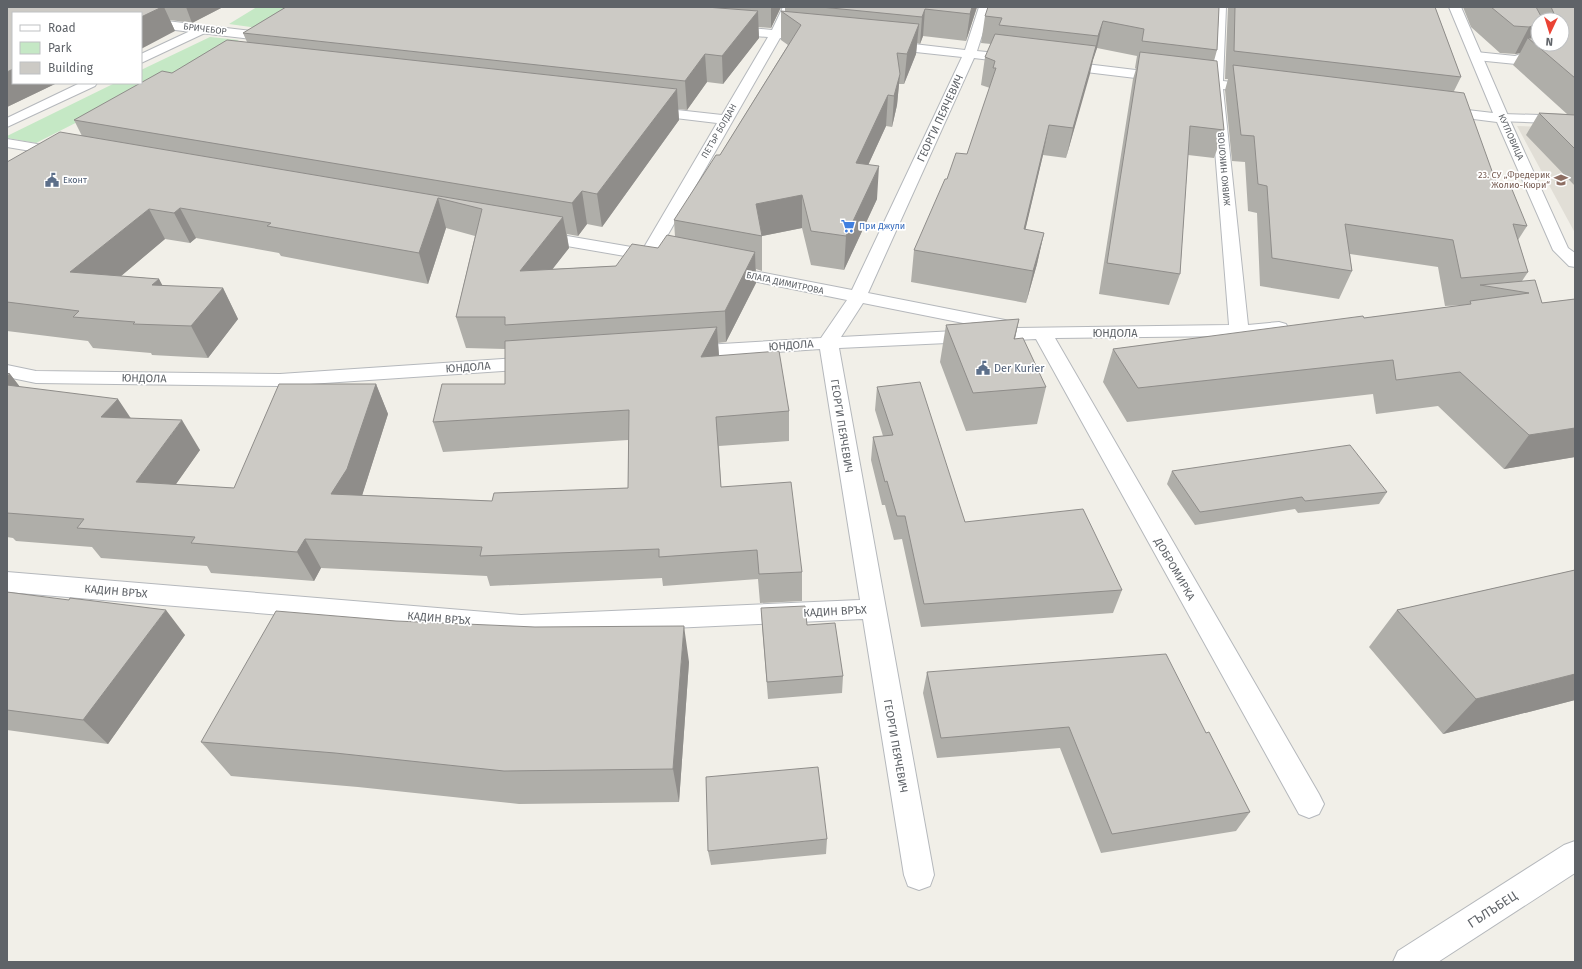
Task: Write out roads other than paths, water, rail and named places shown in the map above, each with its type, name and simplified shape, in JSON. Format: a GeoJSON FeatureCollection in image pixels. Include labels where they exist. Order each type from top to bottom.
{"type":"FeatureCollection","features":[{"type":"Feature","properties":{"kind":"street","name":"ПЕТЪР БОГДАН"},"geometry":{"type":"LineString","coordinates":[[648,255],[776,34],[789,7]]}},
{"type":"Feature","properties":{"kind":"street","name":"ГЕОРГИ ПЕЯЧЕВИЧ"},"geometry":{"type":"LineString","coordinates":[[919,876],[872,609],[828,342],[857,298],[970,54],[985,7]]}},
{"type":"Feature","properties":{"kind":"street","name":"ЖИВКО НИКОЛОВ"},"geometry":{"type":"LineString","coordinates":[[1220,7],[1216,84],[1239,332]]}},
{"type":"Feature","properties":{"kind":"street","name":"КУТЛОВИЦА"},"geometry":{"type":"LineString","coordinates":[[1455,7],[1502,118],[1561,250],[1575,262]]}},
{"type":"Feature","properties":{"kind":"street","name":"БРИЧЕБОР"},"geometry":{"type":"LineString","coordinates":[[142,22],[269,36]]}},
{"type":"Feature","properties":{"kind":"street"},"geometry":{"type":"LineString","coordinates":[[142,59],[203,29]]}},
{"type":"Feature","properties":{"kind":"street"},"geometry":{"type":"LineString","coordinates":[[713,29],[822,39]]}},
{"type":"Feature","properties":{"kind":"street"},"geometry":{"type":"LineString","coordinates":[[877,44],[1024,60]]}},
{"type":"Feature","properties":{"kind":"street"},"geometry":{"type":"LineString","coordinates":[[1476,56],[1516,60],[1538,52]]}},
{"type":"Feature","properties":{"kind":"street"},"geometry":{"type":"LineString","coordinates":[[1047,63],[1272,91]]}},
{"type":"Feature","properties":{"kind":"street"},"geometry":{"type":"LineString","coordinates":[[7,123],[88,84]]}},
{"type":"Feature","properties":{"kind":"street"},"geometry":{"type":"LineString","coordinates":[[640,110],[726,120]]}},
{"type":"Feature","properties":{"kind":"street"},"geometry":{"type":"LineString","coordinates":[[1431,110],[1502,118],[1575,120]]}},
{"type":"Feature","properties":{"kind":"street"},"geometry":{"type":"LineString","coordinates":[[7,143],[75,155]]}},
{"type":"Feature","properties":{"kind":"street"},"geometry":{"type":"LineString","coordinates":[[526,234],[671,260]]}},
{"type":"Feature","properties":{"kind":"street","name":"БЛАГА ДИМИТРОВА"},"geometry":{"type":"LineString","coordinates":[[695,264],[857,298],[1042,333]]}},
{"type":"Feature","properties":{"kind":"street","name":"ЮНДОЛА"},"geometry":{"type":"LineString","coordinates":[[667,353],[828,342],[1042,333],[1239,332],[1294,327]]}},
{"type":"Feature","properties":{"kind":"street","name":"ДОБРОМИРКА"},"geometry":{"type":"LineString","coordinates":[[1042,333],[1309,804]]}},
{"type":"Feature","properties":{"kind":"street","name":"ЮНДОЛА"},"geometry":{"type":"LineString","coordinates":[[7,371],[36,377],[280,380],[549,362]]}},
{"type":"Feature","properties":{"kind":"street","name":"КАДИН ВРЪХ"},"geometry":{"type":"LineString","coordinates":[[7,582],[521,625],[872,609]]}},
{"type":"Feature","properties":{"kind":"street","name":"ГЪЛЪБЕЦ"},"geometry":{"type":"LineString","coordinates":[[1409,962],[1575,856]]}},
{"type":"Feature","properties":{"kind":"place","name":"Еконт"},"geometry":{"type":"Point","coordinates":[52,180]}},
{"type":"Feature","properties":{"kind":"place","name":"23. СУ „Фредерик Жолио-Кюри“"},"geometry":{"type":"Point","coordinates":[1561,180]}},
{"type":"Feature","properties":{"kind":"place","name":"При Джули"},"geometry":{"type":"Point","coordinates":[848,226]}},
{"type":"Feature","properties":{"kind":"place","name":"Der Kurier"},"geometry":{"type":"Point","coordinates":[983,368]}}]}
